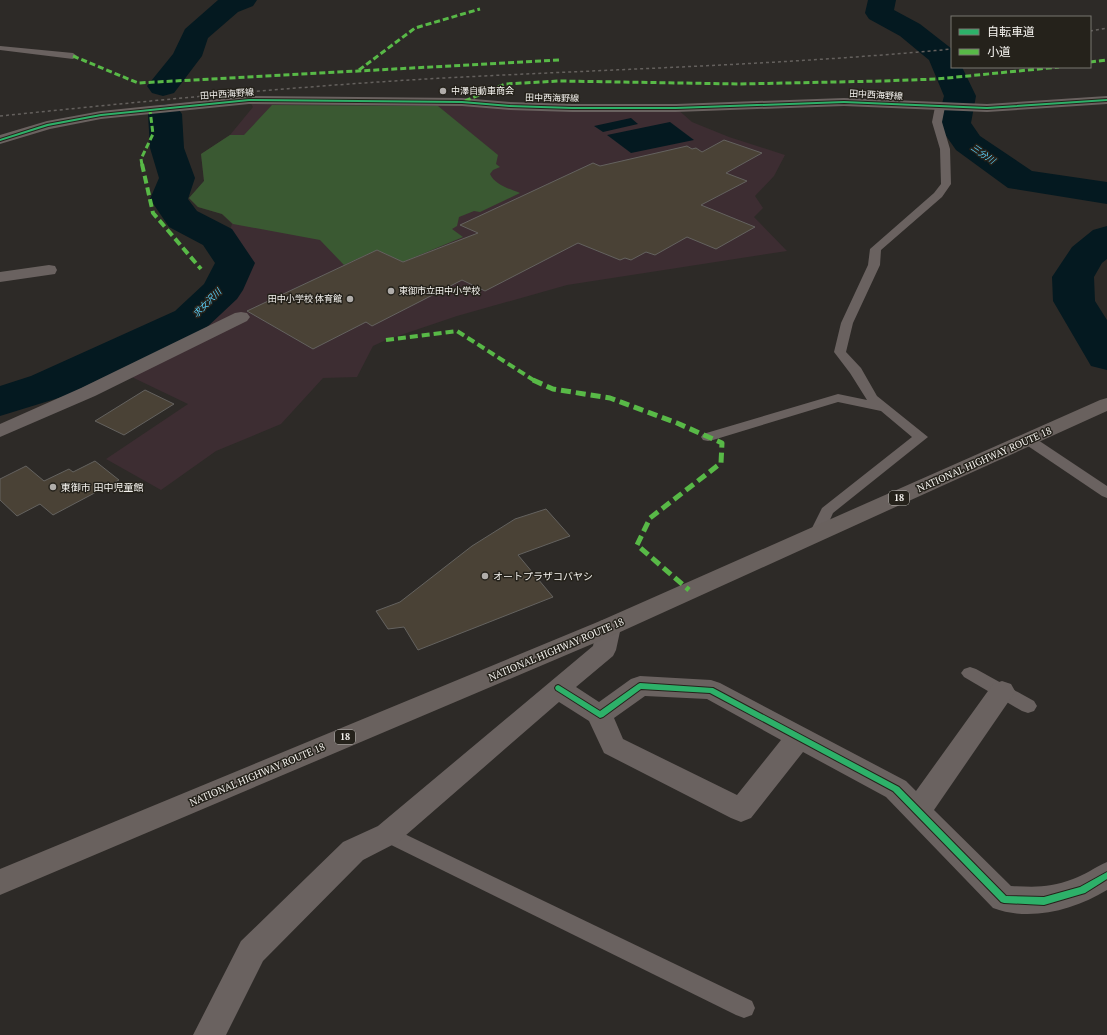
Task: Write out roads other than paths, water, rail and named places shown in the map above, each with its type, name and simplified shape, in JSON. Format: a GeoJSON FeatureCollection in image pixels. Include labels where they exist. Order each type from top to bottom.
{"type":"FeatureCollection","features":[{"type":"Feature","properties":{"kind":"highway","name":"NATIONAL HIGHWAY ROUTE 18"},"geometry":{"type":"LineString","coordinates":[[0,882],[609,627],[1107,404]]}},
{"type":"Feature","properties":{"kind":"street","name":"田中西海野線"},"geometry":{"type":"LineString","coordinates":[[0,140],[47,126],[101,115],[249,100],[462,102],[510,106],[572,108],[676,108],[844,102],[940,107],[1011,108],[1107,100]]}},
{"type":"Feature","properties":{"kind":"street"},"geometry":{"type":"LineString","coordinates":[[0,277],[49,270]]}},
{"type":"Feature","properties":{"kind":"street"},"geometry":{"type":"LineString","coordinates":[[0,431],[88,392],[241,317]]}},
{"type":"Feature","properties":{"kind":"street"},"geometry":{"type":"LineString","coordinates":[[209,1035],[252,951],[354,850],[388,834],[604,650],[609,627]]}},
{"type":"Feature","properties":{"kind":"street"},"geometry":{"type":"LineString","coordinates":[[600,715],[640,686],[711,690],[896,789],[1004,899],[1044,902],[1082,890],[1107,875]]}},
{"type":"Feature","properties":{"kind":"street"},"geometry":{"type":"LineString","coordinates":[[558,688],[600,715],[613,746],[741,810],[799,737]]}},
{"type":"Feature","properties":{"kind":"street"},"geometry":{"type":"LineString","coordinates":[[918,811],[1002,691]]}},
{"type":"Feature","properties":{"kind":"lane"},"geometry":{"type":"LineString","coordinates":[[0,48],[73,56]]}},
{"type":"Feature","properties":{"kind":"lane"},"geometry":{"type":"LineString","coordinates":[[817,534],[827,510],[921,437],[872,398],[856,371],[840,352],[847,323],[874,265],[876,249],[938,194],[946,184],[945,149],[937,122],[940,107]]}},
{"type":"Feature","properties":{"kind":"lane"},"geometry":{"type":"LineString","coordinates":[[708,437],[838,398],[886,408]]}},
{"type":"Feature","properties":{"kind":"lane"},"geometry":{"type":"LineString","coordinates":[[1027,440],[1107,493]]}},
{"type":"Feature","properties":{"kind":"lane"},"geometry":{"type":"LineString","coordinates":[[970,673],[1028,706]]}},
{"type":"Feature","properties":{"kind":"lane"},"geometry":{"type":"LineString","coordinates":[[388,834],[744,1008]]}},
{"type":"Feature","properties":{"kind":"water"},"geometry":{"type":"Polygon","coordinates":[[[631,118],[638,124],[603,132],[594,126],[631,118]]]}},
{"type":"Feature","properties":{"kind":"water"},"geometry":{"type":"Polygon","coordinates":[[[670,122],[694,140],[631,153],[607,135],[670,122]]]}},
{"type":"Feature","properties":{"kind":"waterway","name":"求女沢川"},"geometry":{"type":"LineString","coordinates":[[163,86],[187,56],[195,35],[228,6],[243,0]]}},
{"type":"Feature","properties":{"kind":"waterway","name":"三分川"},"geometry":{"type":"LineString","coordinates":[[882,0],[879,13],[910,30],[942,56],[960,96],[954,123],[968,143],[1021,180],[1107,193]]}},
{"type":"Feature","properties":{"kind":"waterway","name":"求女沢川"},"geometry":{"type":"LineString","coordinates":[[0,402],[48,386],[190,320],[222,290],[235,263],[218,237],[183,219],[169,199],[177,178],[167,148],[165,114]]}},
{"type":"Feature","properties":{"kind":"waterway","name":"三分川"},"geometry":{"type":"LineString","coordinates":[[1107,238],[1086,256],[1073,277],[1074,301],[1107,356]]}},
{"type":"Feature","properties":{"kind":"railway"},"geometry":{"type":"LineString","coordinates":[[1091,31],[1107,28]]}},
{"type":"Feature","properties":{"kind":"railway"},"geometry":{"type":"LineString","coordinates":[[0,116],[166,99],[333,85],[444,78],[762,63],[951,49]]}},
{"type":"Feature","properties":{"kind":"place","name":"中澤自動車商会"},"geometry":{"type":"Point","coordinates":[443,91]}},
{"type":"Feature","properties":{"kind":"place","name":"東御市立田中小学校"},"geometry":{"type":"Point","coordinates":[391,291]}},
{"type":"Feature","properties":{"kind":"place","name":"田中小学校 体育館"},"geometry":{"type":"Point","coordinates":[350,299]}},
{"type":"Feature","properties":{"kind":"place","name":"東御市 田中児童館"},"geometry":{"type":"Point","coordinates":[53,487]}},
{"type":"Feature","properties":{"kind":"place","name":"オートプラザコバヤシ"},"geometry":{"type":"Point","coordinates":[485,576]}}]}
